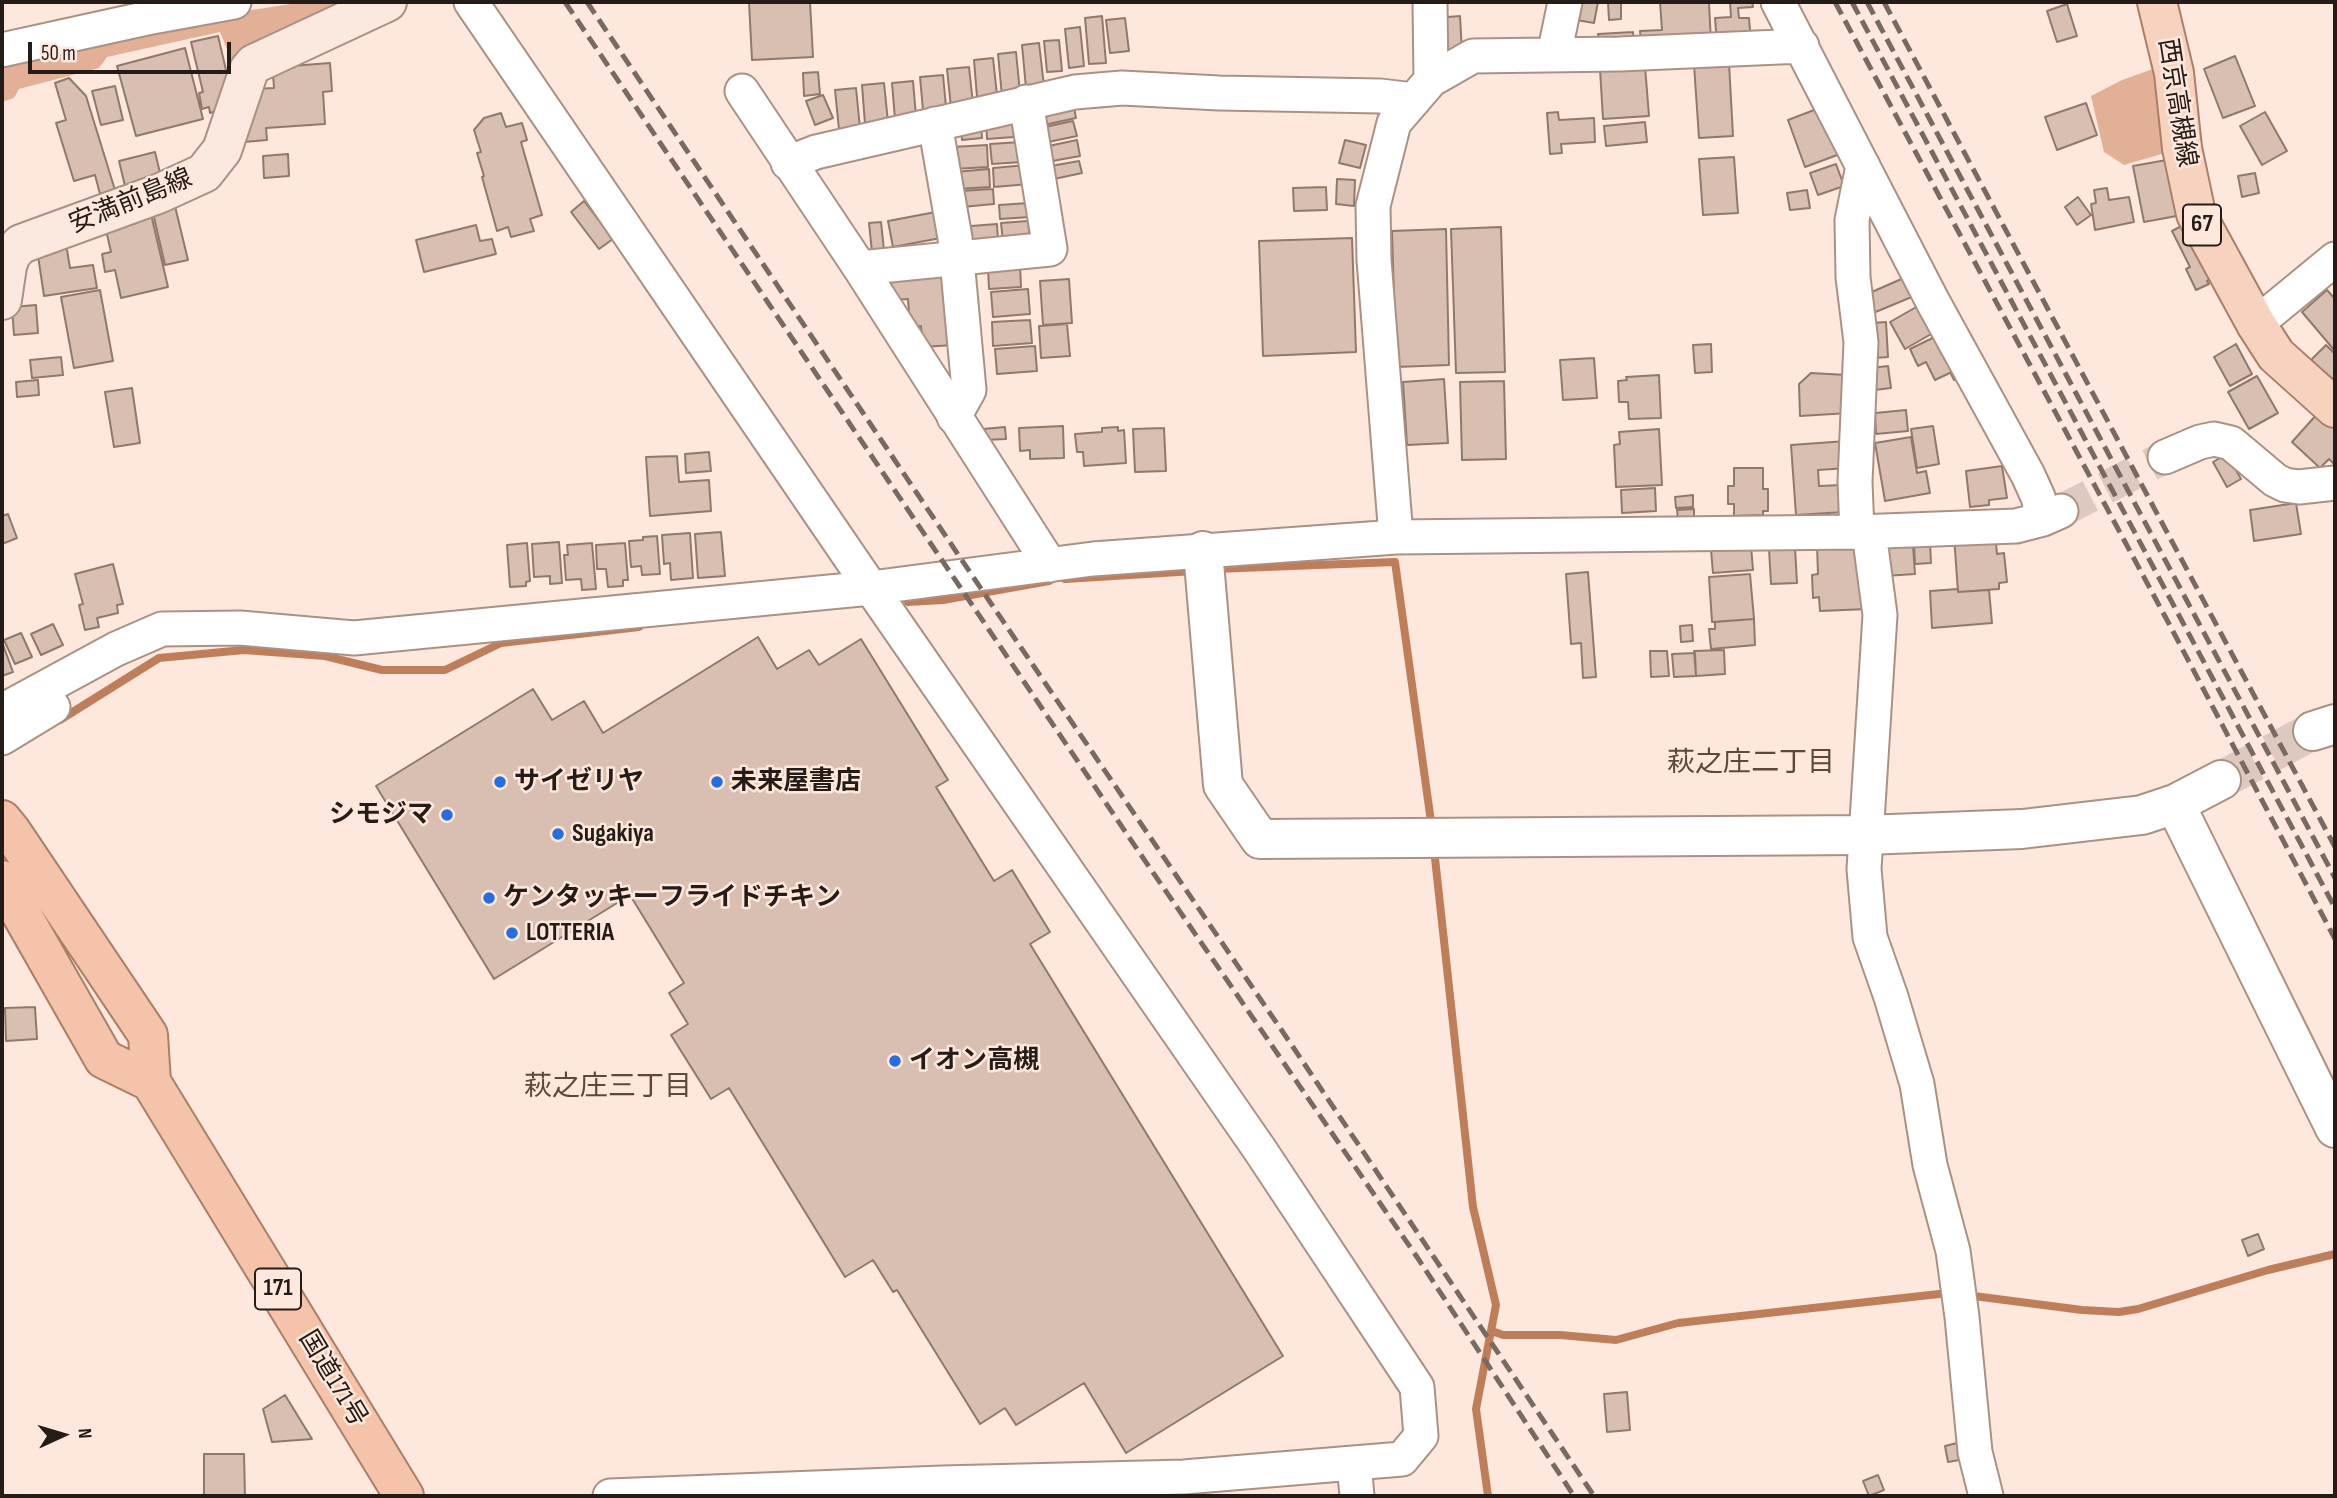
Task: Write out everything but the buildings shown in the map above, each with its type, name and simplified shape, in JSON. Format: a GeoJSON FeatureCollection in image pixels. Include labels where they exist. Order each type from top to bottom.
{"type":"FeatureCollection","features":[{"type":"Feature","properties":{"kind":"highway","name":"国道171号"},"geometry":{"type":"LineString","coordinates":[[2,820],[148,1035],[151,1082],[404,1496]]}},
{"type":"Feature","properties":{"kind":"highway"},"geometry":{"type":"LineString","coordinates":[[2,880],[104,1059],[151,1082]]}},
{"type":"Feature","properties":{"kind":"main road","name":"安満前島線"},"geometry":{"type":"LineString","coordinates":[[2,300],[11,254],[21,244],[158,194],[204,173],[222,150],[249,70],[254,64],[387,2]]}},
{"type":"Feature","properties":{"kind":"main road","name":"西京高槻線"},"geometry":{"type":"LineString","coordinates":[[2157,2],[2174,73],[2182,148],[2196,214],[2276,355],[2335,408]]}},
{"type":"Feature","properties":{"kind":"street"},"geometry":{"type":"LineString","coordinates":[[2,50],[234,2]]}},
{"type":"Feature","properties":{"kind":"street"},"geometry":{"type":"LineString","coordinates":[[471,2],[871,588],[1260,1150],[1417,1387],[1421,1436],[1402,1459],[1355,1480],[1184,1477],[610,1496]]}},
{"type":"Feature","properties":{"kind":"street"},"geometry":{"type":"LineString","coordinates":[[1423,90],[1430,2]]}},
{"type":"Feature","properties":{"kind":"street"},"geometry":{"type":"LineString","coordinates":[[1554,55],[1565,2]]}},
{"type":"Feature","properties":{"kind":"street"},"geometry":{"type":"LineString","coordinates":[[2,711],[116,649],[162,629],[240,628],[354,638],[871,588],[1093,559],[1396,537],[1863,532],[2016,526],[2052,515],[2038,497],[1962,356],[1778,2]]}},
{"type":"Feature","properties":{"kind":"street"},"geometry":{"type":"LineString","coordinates":[[1396,537],[1374,260],[1373,206],[1394,123],[1423,90],[1473,56],[1802,46]]}},
{"type":"Feature","properties":{"kind":"street"},"geometry":{"type":"LineString","coordinates":[[788,163],[816,152],[1075,92],[1122,88],[1380,96],[1423,90]]}},
{"type":"Feature","properties":{"kind":"street"},"geometry":{"type":"LineString","coordinates":[[742,91],[860,268],[1050,565]]}},
{"type":"Feature","properties":{"kind":"street"},"geometry":{"type":"LineString","coordinates":[[860,268],[1050,249],[1026,102]]}},
{"type":"Feature","properties":{"kind":"street"},"geometry":{"type":"LineString","coordinates":[[936,124],[957,259],[968,390],[954,417]]}},
{"type":"Feature","properties":{"kind":"street"},"geometry":{"type":"LineString","coordinates":[[1863,166],[1852,220],[1853,277],[1861,342],[1854,482],[1880,615],[1865,835],[1864,869],[1870,937],[1917,1084],[1930,1165],[1953,1251],[1975,1452],[1986,1496]]}},
{"type":"Feature","properties":{"kind":"street"},"geometry":{"type":"LineString","coordinates":[[2256,324],[2335,259]]}},
{"type":"Feature","properties":{"kind":"street"},"geometry":{"type":"LineString","coordinates":[[2165,457],[2214,439],[2231,443],[2274,480],[2285,485],[2335,483]]}},
{"type":"Feature","properties":{"kind":"street"},"geometry":{"type":"LineString","coordinates":[[1203,551],[1223,785],[1260,839],[1865,835],[2022,829],[2142,814],[2175,804],[2221,780]]}},
{"type":"Feature","properties":{"kind":"street"},"geometry":{"type":"LineString","coordinates":[[2,738],[82,689],[116,649]]}},
{"type":"Feature","properties":{"kind":"street"},"geometry":{"type":"LineString","coordinates":[[2175,804],[2335,1128]]}},
{"type":"Feature","properties":{"kind":"shaded area"},"geometry":{"type":"Polygon","coordinates":[[[304,2],[365,2],[231,59],[220,32],[107,57],[99,68],[19,89],[14,98],[2,102],[2,57],[147,26],[304,2]]]}},
{"type":"Feature","properties":{"kind":"shaded area"},"geometry":{"type":"Polygon","coordinates":[[[2156,68],[2165,153],[2124,165],[2104,152],[2091,96],[2122,80],[2156,68]]]}},
{"type":"Feature","properties":{"kind":"waterway"},"geometry":{"type":"LineString","coordinates":[[1215,569],[1395,562],[1432,829]]}},
{"type":"Feature","properties":{"kind":"waterway"},"geometry":{"type":"LineString","coordinates":[[1065,579],[1195,571]]}},
{"type":"Feature","properties":{"kind":"waterway"},"geometry":{"type":"LineString","coordinates":[[908,602],[943,600],[1049,581]]}},
{"type":"Feature","properties":{"kind":"waterway"},"geometry":{"type":"LineString","coordinates":[[60,720],[159,658],[244,650],[325,656],[382,670],[445,670],[501,643],[639,627]]}},
{"type":"Feature","properties":{"kind":"waterway"},"geometry":{"type":"LineString","coordinates":[[1434,849],[1473,1207],[1496,1305],[1476,1409],[1488,1496]]}},
{"type":"Feature","properties":{"kind":"waterway"},"geometry":{"type":"LineString","coordinates":[[1966,1295],[2119,1312],[2335,1254]]}},
{"type":"Feature","properties":{"kind":"waterway"},"geometry":{"type":"LineString","coordinates":[[1492,1331],[1503,1335],[1560,1335],[1616,1340],[1678,1323],[1953,1294]]}},
{"type":"Feature","properties":{"kind":"tunnel"},"geometry":{"type":"LineString","coordinates":[[2061,511],[2165,457]]}},
{"type":"Feature","properties":{"kind":"tunnel"},"geometry":{"type":"LineString","coordinates":[[2221,780],[2313,731]]}},
{"type":"Feature","properties":{"kind":"railway"},"geometry":{"type":"LineString","coordinates":[[565,2],[1139,852],[1417,1257],[1574,1496]]}},
{"type":"Feature","properties":{"kind":"railway"},"geometry":{"type":"LineString","coordinates":[[587,2],[1594,1496]]}},
{"type":"Feature","properties":{"kind":"railway"},"geometry":{"type":"LineString","coordinates":[[1835,2],[2335,939]]}},
{"type":"Feature","properties":{"kind":"railway"},"geometry":{"type":"LineString","coordinates":[[1852,2],[2335,908]]}},
{"type":"Feature","properties":{"kind":"railway"},"geometry":{"type":"LineString","coordinates":[[1867,2],[2335,878]]}},
{"type":"Feature","properties":{"kind":"railway"},"geometry":{"type":"LineString","coordinates":[[1884,2],[2335,847]]}},
{"type":"Feature","properties":{"kind":"place","name":"サイゼリヤ"},"geometry":{"type":"Point","coordinates":[500,782]}},
{"type":"Feature","properties":{"kind":"place","name":"未来屋書店"},"geometry":{"type":"Point","coordinates":[717,782]}},
{"type":"Feature","properties":{"kind":"place","name":"シモジマ"},"geometry":{"type":"Point","coordinates":[447,815]}},
{"type":"Feature","properties":{"kind":"place","name":"Sugakiya"},"geometry":{"type":"Point","coordinates":[558,834]}},
{"type":"Feature","properties":{"kind":"place","name":"ケンタッキーフライドチキン"},"geometry":{"type":"Point","coordinates":[489,898]}},
{"type":"Feature","properties":{"kind":"place","name":"LOTTERIA"},"geometry":{"type":"Point","coordinates":[512,933]}},
{"type":"Feature","properties":{"kind":"place","name":"イオン高槻"},"geometry":{"type":"Point","coordinates":[895,1061]}},
{"type":"Feature","properties":{"kind":"district","name":"萩之庄二丁目"},"geometry":{"type":"Point","coordinates":[1751,764]}},
{"type":"Feature","properties":{"kind":"district","name":"萩之庄三丁目"},"geometry":{"type":"Point","coordinates":[608,1088]}}]}
